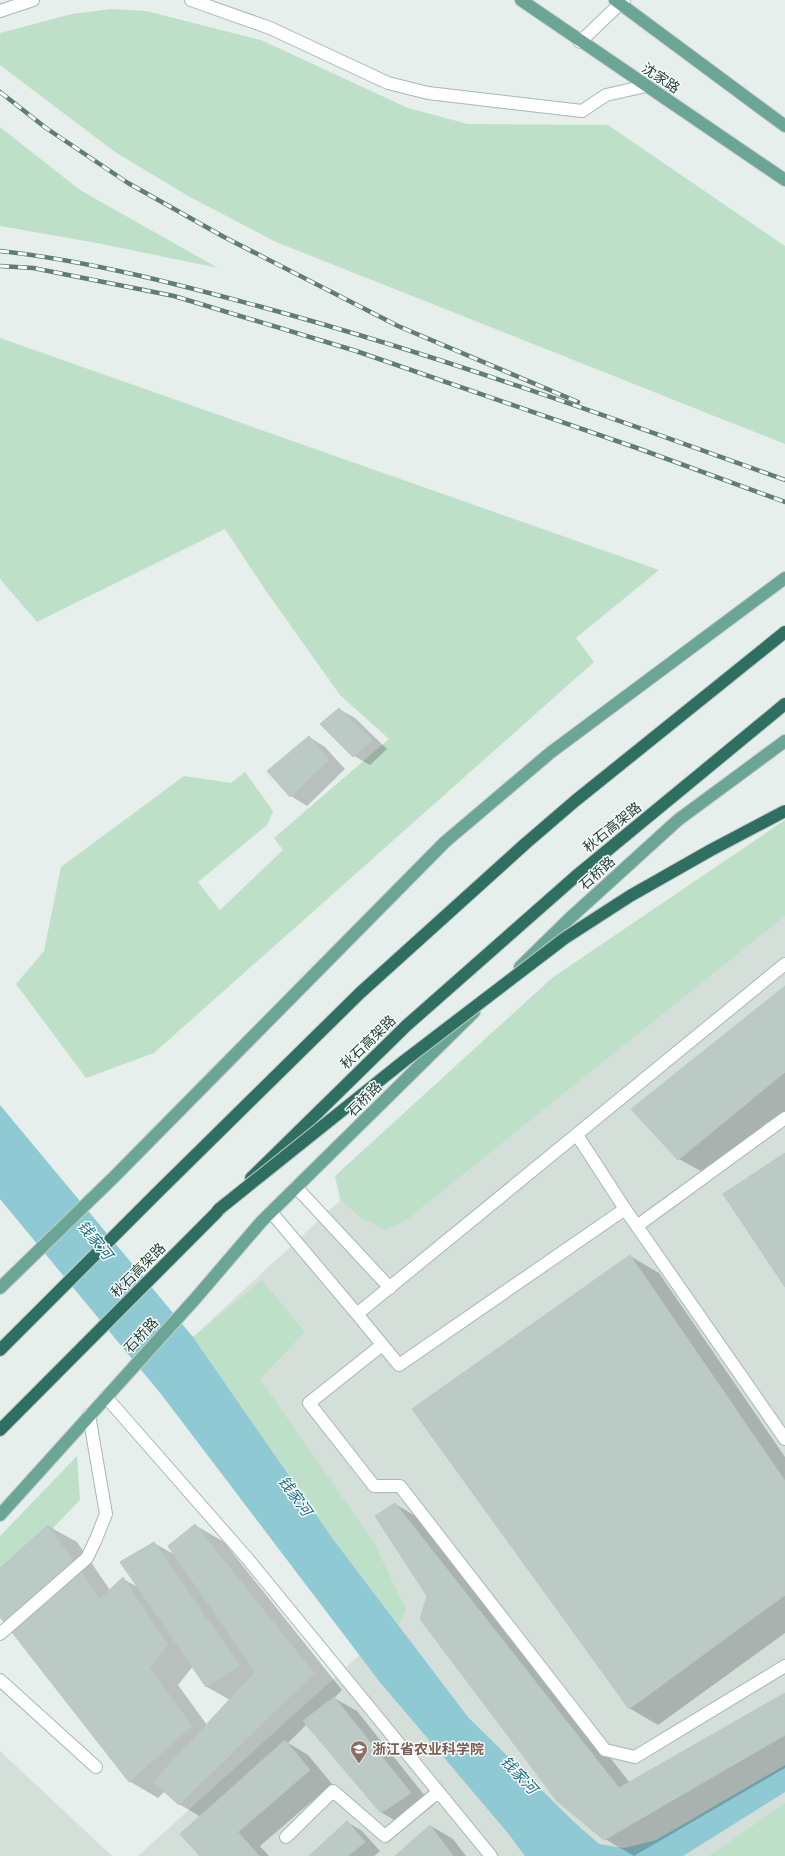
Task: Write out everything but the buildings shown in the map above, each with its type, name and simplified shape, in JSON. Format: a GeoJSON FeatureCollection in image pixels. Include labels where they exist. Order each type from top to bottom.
{"type":"FeatureCollection","features":[{"type":"Feature","properties":{"kind":"highway"},"geometry":{"type":"LineString","coordinates":[[0,1350],[360,993],[525,844],[575,801],[785,632]]}},
{"type":"Feature","properties":{"kind":"highway","name":"秋石高架路"},"geometry":{"type":"LineString","coordinates":[[0,1430],[218,1210],[406,1026],[575,876],[785,704]]}},
{"type":"Feature","properties":{"kind":"highway"},"geometry":{"type":"LineString","coordinates":[[218,1210],[404,1061],[564,938],[630,896],[711,850],[785,812]]}},
{"type":"Feature","properties":{"kind":"main road","name":"沈家路"},"geometry":{"type":"LineString","coordinates":[[521,0],[580,42],[785,180]]}},
{"type":"Feature","properties":{"kind":"main road"},"geometry":{"type":"LineString","coordinates":[[620,1],[785,126]]}},
{"type":"Feature","properties":{"kind":"main road"},"geometry":{"type":"LineString","coordinates":[[0,1288],[116,1176],[445,842],[550,753],[785,578]]}},
{"type":"Feature","properties":{"kind":"main road","name":"石桥路"},"geometry":{"type":"LineString","coordinates":[[0,1516],[271,1212],[569,919],[678,820],[785,741]]}},
{"type":"Feature","properties":{"kind":"street"},"geometry":{"type":"LineString","coordinates":[[0,11],[33,0]]}},
{"type":"Feature","properties":{"kind":"street"},"geometry":{"type":"LineString","coordinates":[[191,0],[270,28],[388,83],[428,93],[582,110],[606,95],[646,86]]}},
{"type":"Feature","properties":{"kind":"street"},"geometry":{"type":"LineString","coordinates":[[580,42],[620,1]]}},
{"type":"Feature","properties":{"kind":"street"},"geometry":{"type":"LineString","coordinates":[[357,1314],[785,964]]}},
{"type":"Feature","properties":{"kind":"street"},"geometry":{"type":"LineString","coordinates":[[637,1226],[785,1118]]}},
{"type":"Feature","properties":{"kind":"street"},"geometry":{"type":"LineString","coordinates":[[577,1135],[625,1209],[785,1439]]}},
{"type":"Feature","properties":{"kind":"street"},"geometry":{"type":"LineString","coordinates":[[296,1188],[390,1288]]}},
{"type":"Feature","properties":{"kind":"street"},"geometry":{"type":"LineString","coordinates":[[271,1212],[399,1365],[625,1209]]}},
{"type":"Feature","properties":{"kind":"street"},"geometry":{"type":"LineString","coordinates":[[382,1344],[309,1403],[374,1486],[400,1486],[605,1750],[635,1757],[785,1666]]}},
{"type":"Feature","properties":{"kind":"street"},"geometry":{"type":"LineString","coordinates":[[106,1396],[247,1558],[491,1856]]}},
{"type":"Feature","properties":{"kind":"street"},"geometry":{"type":"LineString","coordinates":[[0,1634],[87,1558],[96,1539],[106,1514],[89,1415]]}},
{"type":"Feature","properties":{"kind":"street"},"geometry":{"type":"LineString","coordinates":[[0,1680],[96,1767]]}},
{"type":"Feature","properties":{"kind":"street"},"geometry":{"type":"LineString","coordinates":[[286,1837],[333,1791],[385,1836],[438,1792]]}},
{"type":"Feature","properties":{"kind":"shaded area"},"geometry":{"type":"Polygon","coordinates":[[[785,853],[785,1765],[656,1840],[624,1848],[599,1844],[572,1820],[468,1717],[333,1539],[193,1337],[569,988],[785,853]]]}},
{"type":"Feature","properties":{"kind":"shaded area","name":"浙江省农业科学院"},"geometry":{"type":"Polygon","coordinates":[[[374,1642],[558,1856],[138,1856],[374,1642]]]}},
{"type":"Feature","properties":{"kind":"shaded area"},"geometry":{"type":"Polygon","coordinates":[[[0,1751],[112,1856],[0,1856],[0,1751]]]}},
{"type":"Feature","properties":{"kind":"shaded area"},"geometry":{"type":"Polygon","coordinates":[[[785,1777],[785,1856],[653,1856],[785,1777]]]}},
{"type":"Feature","properties":{"kind":"green space"},"geometry":{"type":"Polygon","coordinates":[[[111,9],[146,11],[261,40],[408,108],[468,124],[608,125],[785,246],[785,444],[276,242],[190,197],[115,152],[0,65],[0,33],[72,14],[111,9]]]}},
{"type":"Feature","properties":{"kind":"green space"},"geometry":{"type":"Polygon","coordinates":[[[0,127],[80,190],[218,268],[97,243],[0,226],[0,127]]]}},
{"type":"Feature","properties":{"kind":"green space"},"geometry":{"type":"Polygon","coordinates":[[[0,338],[659,570],[576,638],[594,662],[154,1053],[86,1078],[16,984],[44,951],[61,867],[184,776],[231,783],[245,772],[273,811],[267,825],[198,882],[220,910],[283,850],[274,838],[389,739],[340,695],[266,591],[225,529],[37,622],[0,579],[0,338]]]}},
{"type":"Feature","properties":{"kind":"green space"},"geometry":{"type":"Polygon","coordinates":[[[785,820],[785,916],[405,1221],[386,1230],[361,1218],[340,1199],[335,1176],[552,978],[785,820]]]}},
{"type":"Feature","properties":{"kind":"green space"},"geometry":{"type":"Polygon","coordinates":[[[262,1280],[305,1332],[260,1379],[373,1541],[406,1609],[399,1625],[333,1539],[193,1337],[262,1280]]]}},
{"type":"Feature","properties":{"kind":"green space"},"geometry":{"type":"Polygon","coordinates":[[[77,1456],[80,1500],[0,1583],[0,1536],[77,1456]]]}},
{"type":"Feature","properties":{"kind":"green space"},"geometry":{"type":"Polygon","coordinates":[[[785,1803],[785,1856],[709,1856],[785,1803]]]}},
{"type":"Feature","properties":{"kind":"water","name":"钱家河"},"geometry":{"type":"Polygon","coordinates":[[[0,1105],[193,1337],[333,1539],[468,1717],[572,1820],[599,1844],[624,1848],[656,1840],[785,1765],[785,1792],[683,1856],[525,1856],[507,1832],[379,1681],[161,1394],[0,1199],[0,1105]]]}},
{"type":"Feature","properties":{"kind":"railway"},"geometry":{"type":"LineString","coordinates":[[0,92],[46,128],[128,183],[224,237],[398,326],[578,402]]}},
{"type":"Feature","properties":{"kind":"railway"},"geometry":{"type":"LineString","coordinates":[[0,251],[34,255],[102,267],[136,275],[236,300],[400,347],[657,434],[785,480]]}},
{"type":"Feature","properties":{"kind":"railway"},"geometry":{"type":"LineString","coordinates":[[0,266],[33,268],[174,296],[356,351],[637,448],[785,502]]}},
{"type":"Feature","properties":{"kind":"place","name":"浙江省农业科学院"},"geometry":{"type":"Point","coordinates":[359,1764]}}]}
